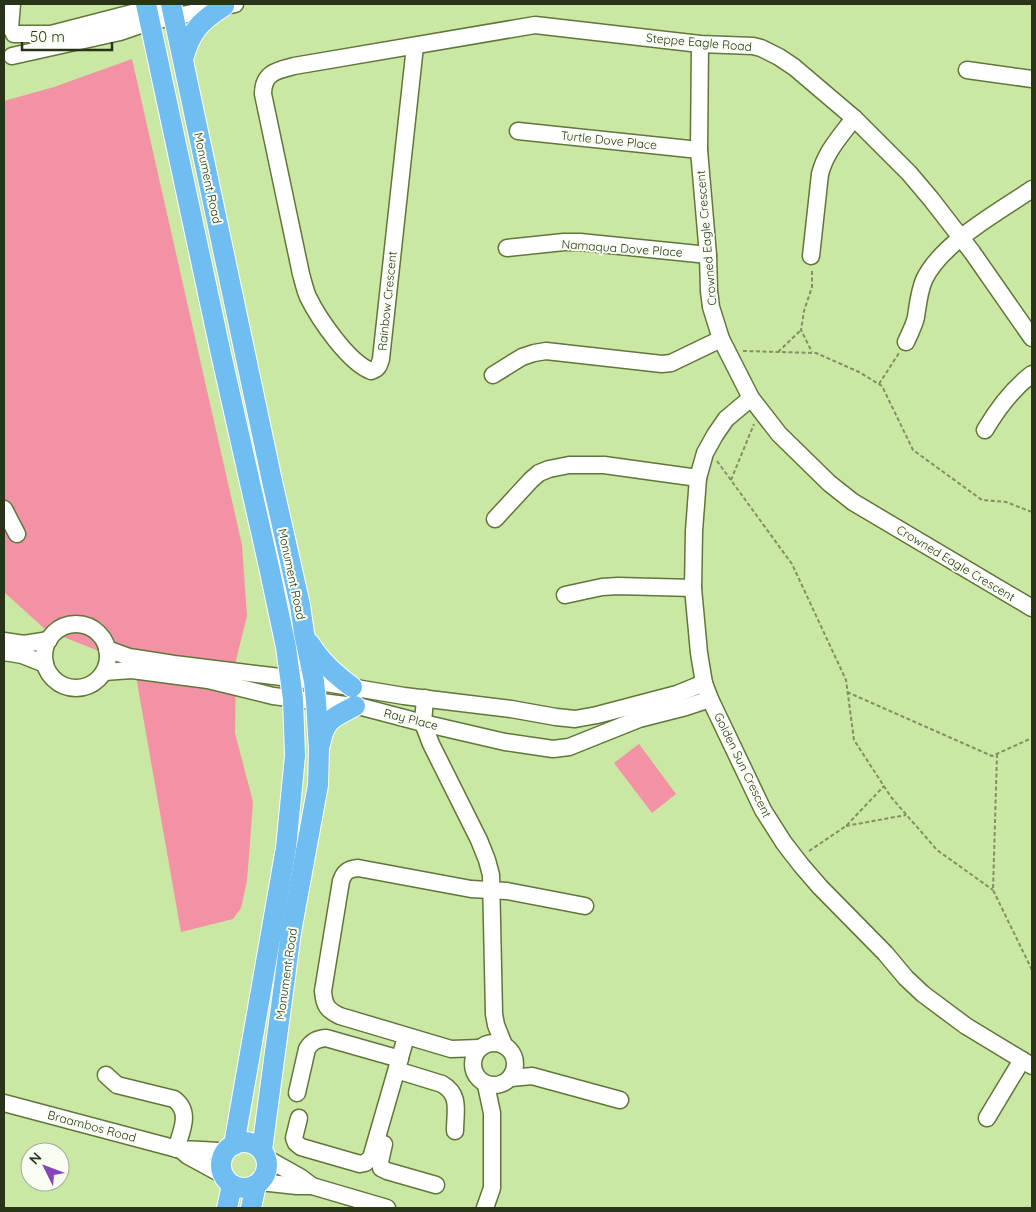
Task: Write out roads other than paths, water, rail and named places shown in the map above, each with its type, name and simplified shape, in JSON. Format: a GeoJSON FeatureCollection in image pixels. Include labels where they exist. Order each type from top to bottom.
{"type":"FeatureCollection","features":[{"type":"Feature","properties":{"kind":"main road"},"geometry":{"type":"LineString","coordinates":[[183,59],[188,42],[194,31],[213,13],[230,5]]}},
{"type":"Feature","properties":{"kind":"main road","name":"Monument Road"},"geometry":{"type":"LineString","coordinates":[[171,8],[300,605],[316,701],[319,750],[318,785],[291,932],[264,1154]]}},
{"type":"Feature","properties":{"kind":"main road","name":"Monument Road"},"geometry":{"type":"LineString","coordinates":[[147,11],[286,647],[292,699],[295,756],[286,848],[230,1148]]}},
{"type":"Feature","properties":{"kind":"main road"},"geometry":{"type":"LineString","coordinates":[[304,633],[324,664],[353,697],[323,730],[319,750]]}},
{"type":"Feature","properties":{"kind":"main road"},"geometry":{"type":"LineString","coordinates":[[227,1208],[227,1180],[221,1168],[222,1156],[238,1143],[247,1142],[255,1145],[264,1154],[267,1166],[265,1174],[258,1183],[250,1208]]}},
{"type":"Feature","properties":{"kind":"main road"},"geometry":{"type":"LineString","coordinates":[[227,1180],[240,1188],[248,1188],[258,1183]]}},
{"type":"Feature","properties":{"kind":"street"},"geometry":{"type":"LineString","coordinates":[[8,59],[15,49],[16,41],[10,28],[12,4]]}},
{"type":"Feature","properties":{"kind":"street"},"geometry":{"type":"LineString","coordinates":[[10,28],[51,34],[147,11],[230,5]]}},
{"type":"Feature","properties":{"kind":"street"},"geometry":{"type":"LineString","coordinates":[[8,59],[120,32],[147,11]]}},
{"type":"Feature","properties":{"kind":"street","name":"Steppe Eagle Road"},"geometry":{"type":"LineString","coordinates":[[273,73],[294,66],[535,25],[700,44],[753,46],[769,52],[794,67],[854,118],[909,173],[961,237],[1032,338]]}},
{"type":"Feature","properties":{"kind":"street","name":"Crowned Eagle Crescent"},"geometry":{"type":"LineString","coordinates":[[700,44],[699,150],[710,299],[724,345],[755,403],[779,434],[847,498],[1032,608]]}},
{"type":"Feature","properties":{"kind":"street","name":"Rainbow Crescent"},"geometry":{"type":"LineString","coordinates":[[273,73],[266,78],[263,94],[307,295],[319,316],[348,353],[358,363],[371,371],[380,365],[381,359],[415,46]]}},
{"type":"Feature","properties":{"kind":"street"},"geometry":{"type":"LineString","coordinates":[[967,70],[1032,79]]}},
{"type":"Feature","properties":{"kind":"street"},"geometry":{"type":"LineString","coordinates":[[812,256],[822,165],[829,151],[854,118]]}},
{"type":"Feature","properties":{"kind":"street","name":"Turtle Dove Place"},"geometry":{"type":"LineString","coordinates":[[518,131],[699,150]]}},
{"type":"Feature","properties":{"kind":"street"},"geometry":{"type":"LineString","coordinates":[[906,342],[916,319],[920,291],[925,278],[942,255],[961,237],[1032,189]]}},
{"type":"Feature","properties":{"kind":"street","name":"Namaqua Dove Place"},"geometry":{"type":"LineString","coordinates":[[507,248],[580,242],[708,255]]}},
{"type":"Feature","properties":{"kind":"street"},"geometry":{"type":"LineString","coordinates":[[493,375],[522,357],[534,352],[662,364],[671,363],[724,345]]}},
{"type":"Feature","properties":{"kind":"street"},"geometry":{"type":"LineString","coordinates":[[985,430],[1010,393],[1032,374]]}},
{"type":"Feature","properties":{"kind":"street","name":"Golden Sun Crescent"},"geometry":{"type":"LineString","coordinates":[[755,403],[726,419],[708,448],[698,478],[694,531],[693,588],[699,653],[704,683],[710,699],[763,810],[784,843],[820,887],[922,994],[966,1026],[1027,1063]]}},
{"type":"Feature","properties":{"kind":"street"},"geometry":{"type":"LineString","coordinates":[[495,519],[531,480],[539,473],[549,469],[569,465],[604,465],[698,478]]}},
{"type":"Feature","properties":{"kind":"street"},"geometry":{"type":"LineString","coordinates":[[4,510],[17,534]]}},
{"type":"Feature","properties":{"kind":"street"},"geometry":{"type":"LineString","coordinates":[[565,595],[610,586],[693,588]]}},
{"type":"Feature","properties":{"kind":"street"},"geometry":{"type":"LineString","coordinates":[[81,624],[90,627],[99,633],[108,649],[108,661],[104,672],[98,680],[88,686],[77,689],[66,687],[57,682],[49,674],[45,664],[44,653],[49,640],[61,628],[70,625],[81,624]]}},
{"type":"Feature","properties":{"kind":"street"},"geometry":{"type":"LineString","coordinates":[[4,641],[24,644],[49,640]]}},
{"type":"Feature","properties":{"kind":"street","name":"Ray Place"},"geometry":{"type":"LineString","coordinates":[[108,649],[129,656],[174,664],[314,681],[423,723],[505,742],[553,749],[569,747],[639,719],[654,707],[677,694],[704,683]]}},
{"type":"Feature","properties":{"kind":"street"},"geometry":{"type":"LineString","coordinates":[[4,652],[22,655],[45,664]]}},
{"type":"Feature","properties":{"kind":"street","name":"Ray Place"},"geometry":{"type":"LineString","coordinates":[[104,672],[132,670],[182,676],[292,699],[316,701],[353,697],[404,696],[575,719],[654,707],[686,707],[710,699]]}},
{"type":"Feature","properties":{"kind":"street"},"geometry":{"type":"LineString","coordinates":[[425,698],[423,723],[431,744],[488,860],[491,875],[494,1014],[504,1045]]}},
{"type":"Feature","properties":{"kind":"street"},"geometry":{"type":"LineString","coordinates":[[575,719],[576,744]]}},
{"type":"Feature","properties":{"kind":"street"},"geometry":{"type":"LineString","coordinates":[[483,1047],[451,1049],[340,1016],[329,1010],[325,1004],[323,991],[343,875],[352,868],[358,868],[471,889],[507,891],[585,906]]}},
{"type":"Feature","properties":{"kind":"street"},"geometry":{"type":"LineString","coordinates":[[483,1047],[494,1014]]}},
{"type":"Feature","properties":{"kind":"street"},"geometry":{"type":"LineString","coordinates":[[299,1118],[294,1138],[301,1147],[360,1164],[365,1163],[371,1158],[409,1037]]}},
{"type":"Feature","properties":{"kind":"street"},"geometry":{"type":"LineString","coordinates":[[298,1093],[307,1049],[317,1039],[326,1038],[401,1066],[447,1087],[456,1100],[455,1131]]}},
{"type":"Feature","properties":{"kind":"street"},"geometry":{"type":"LineString","coordinates":[[485,1208],[492,1188],[492,1113],[499,1083],[516,1066],[513,1054],[504,1045],[492,1043],[483,1047],[476,1053],[473,1059],[476,1077],[481,1082],[499,1083],[532,1076],[620,1100]]}},
{"type":"Feature","properties":{"kind":"street"},"geometry":{"type":"LineString","coordinates":[[451,1049],[473,1065]]}},
{"type":"Feature","properties":{"kind":"street"},"geometry":{"type":"LineString","coordinates":[[515,1060],[532,1076]]}},
{"type":"Feature","properties":{"kind":"street"},"geometry":{"type":"LineString","coordinates":[[987,1118],[1027,1063]]}},
{"type":"Feature","properties":{"kind":"street"},"geometry":{"type":"LineString","coordinates":[[401,1066],[380,1162],[381,1168],[436,1185]]}},
{"type":"Feature","properties":{"kind":"street"},"geometry":{"type":"LineString","coordinates":[[106,1075],[117,1085],[174,1099],[179,1102],[185,1115],[179,1150]]}},
{"type":"Feature","properties":{"kind":"street","name":"Braambos Road"},"geometry":{"type":"LineString","coordinates":[[4,1102],[179,1150],[227,1180]]}},
{"type":"Feature","properties":{"kind":"street","name":"Braambos Road"},"geometry":{"type":"LineString","coordinates":[[179,1150],[213,1151],[230,1148]]}},
{"type":"Feature","properties":{"kind":"street"},"geometry":{"type":"LineString","coordinates":[[264,1154],[312,1186]]}},
{"type":"Feature","properties":{"kind":"street"},"geometry":{"type":"LineString","coordinates":[[258,1183],[312,1186],[387,1208]]}},
{"type":"Feature","properties":{"kind":"street"},"geometry":{"type":"LineString","coordinates":[[492,1188],[499,1208]]}}]}
